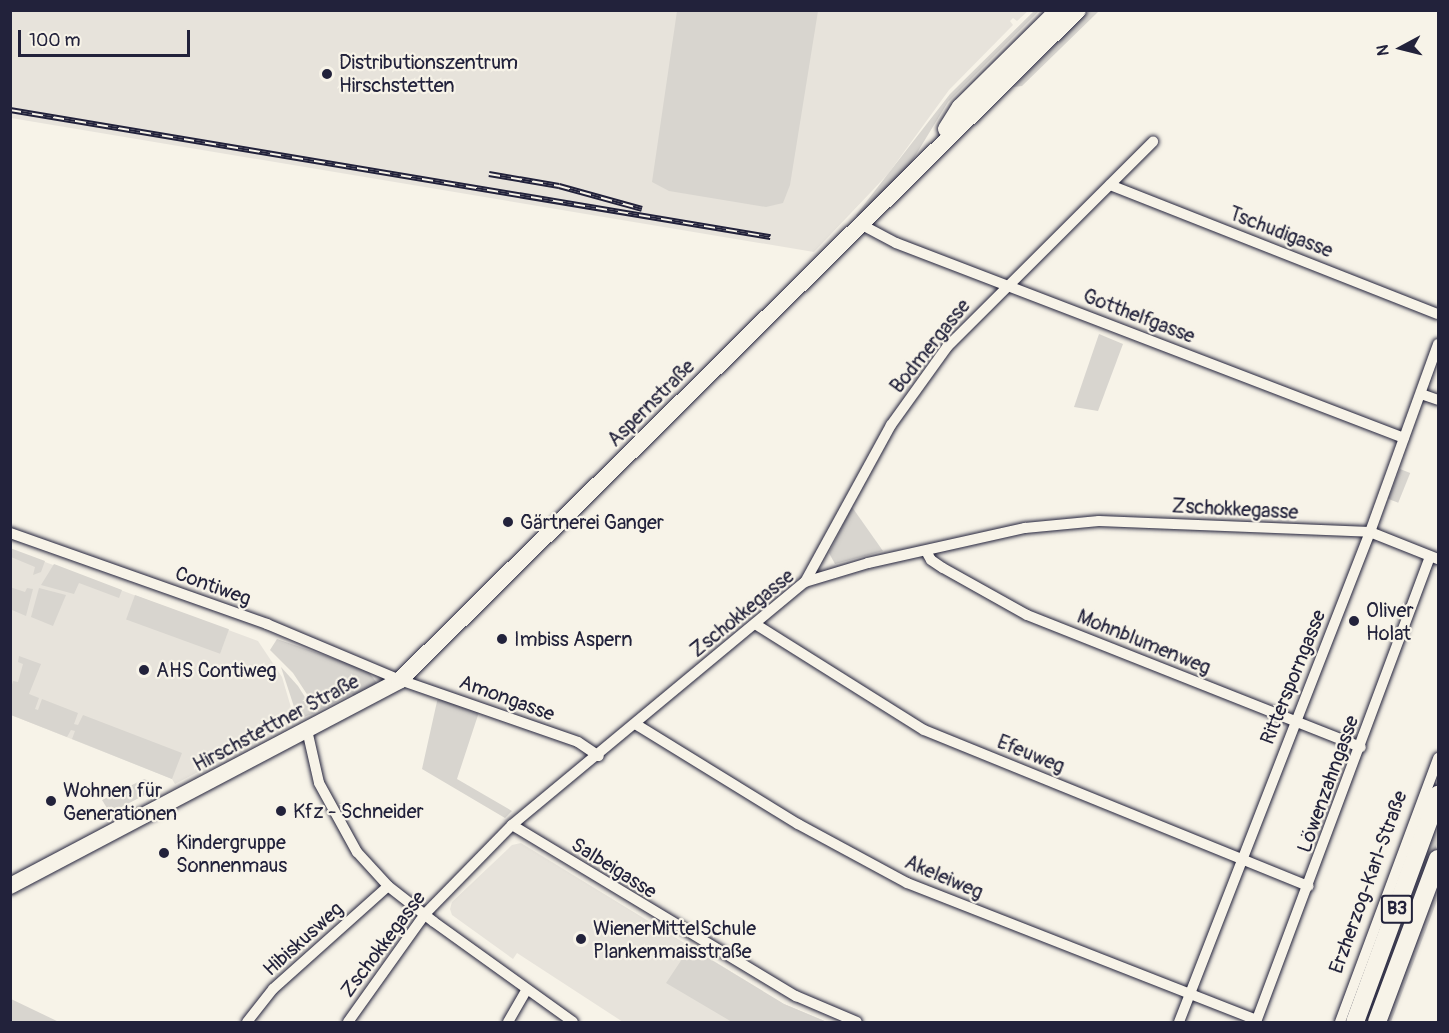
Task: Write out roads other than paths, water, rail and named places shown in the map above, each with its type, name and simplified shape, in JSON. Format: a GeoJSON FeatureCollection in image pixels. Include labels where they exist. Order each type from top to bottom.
{"type":"FeatureCollection","features":[{"type":"Feature","properties":{"kind":"main road","name":"Aspernstraße"},"geometry":{"type":"LineString","coordinates":[[929,155],[960,107],[1058,10]]}},
{"type":"Feature","properties":{"kind":"main road","name":"Aspernstraße"},"geometry":{"type":"LineString","coordinates":[[400,680],[1078,10]]}},
{"type":"Feature","properties":{"kind":"main road","name":"Hirschstettner Straße"},"geometry":{"type":"LineString","coordinates":[[10,886],[400,680]]}},
{"type":"Feature","properties":{"kind":"main road","name":"Erzherzog-Karl-Straße"},"geometry":{"type":"LineString","coordinates":[[1355,1023],[1438,795]]}},
{"type":"Feature","properties":{"kind":"main road","name":"B3"},"geometry":{"type":"LineString","coordinates":[[1377,1023],[1438,859]]}},
{"type":"Feature","properties":{"kind":"street","name":"Bodmergasse"},"geometry":{"type":"LineString","coordinates":[[806,582],[891,425],[947,346],[1153,142]]}},
{"type":"Feature","properties":{"kind":"street","name":"Tschudigasse"},"geometry":{"type":"LineString","coordinates":[[1110,185],[1438,314]]}},
{"type":"Feature","properties":{"kind":"street","name":"Gotthelfgasse"},"geometry":{"type":"LineString","coordinates":[[862,225],[896,243],[1404,438]]}},
{"type":"Feature","properties":{"kind":"street","name":"Rittersporngasse"},"geometry":{"type":"LineString","coordinates":[[1179,1023],[1294,721],[1370,532],[1438,344]]}},
{"type":"Feature","properties":{"kind":"street"},"geometry":{"type":"LineString","coordinates":[[1420,394],[1438,400]]}},
{"type":"Feature","properties":{"kind":"street","name":"Zschokkegasse"},"geometry":{"type":"LineString","coordinates":[[348,1023],[425,914],[512,825],[637,725],[806,582],[1024,528],[1099,521],[1370,532],[1434,558]]}},
{"type":"Feature","properties":{"kind":"street","name":"Contiweg"},"geometry":{"type":"LineString","coordinates":[[10,533],[267,624],[400,680]]}},
{"type":"Feature","properties":{"kind":"street","name":"Mohnblumenweg"},"geometry":{"type":"LineString","coordinates":[[926,551],[931,560],[943,568],[1027,615],[1361,747]]}},
{"type":"Feature","properties":{"kind":"street","name":"Löwenzahngasse"},"geometry":{"type":"LineString","coordinates":[[1256,1022],[1434,558]]}},
{"type":"Feature","properties":{"kind":"street","name":"Efeuweg"},"geometry":{"type":"LineString","coordinates":[[755,624],[924,730],[1309,886]]}},
{"type":"Feature","properties":{"kind":"street","name":"Amongasse"},"geometry":{"type":"LineString","coordinates":[[400,680],[578,742],[599,756]]}},
{"type":"Feature","properties":{"kind":"street","name":"Akeleiweg"},"geometry":{"type":"LineString","coordinates":[[637,725],[798,824],[907,883],[1256,1022]]}},
{"type":"Feature","properties":{"kind":"street"},"geometry":{"type":"LineString","coordinates":[[307,730],[319,783],[333,815],[357,852],[388,886],[526,991],[573,1023]]}},
{"type":"Feature","properties":{"kind":"street","name":"Erzherzog-Karl-Straße"},"geometry":{"type":"LineString","coordinates":[[1340,1023],[1438,758]]}},
{"type":"Feature","properties":{"kind":"street","name":"Salbeigasse"},"geometry":{"type":"LineString","coordinates":[[512,825],[796,996],[857,1023]]}},
{"type":"Feature","properties":{"kind":"street","name":"Hibiskusweg"},"geometry":{"type":"LineString","coordinates":[[247,1023],[273,989],[388,886]]}},
{"type":"Feature","properties":{"kind":"street"},"geometry":{"type":"LineString","coordinates":[[508,1023],[526,991]]}},
{"type":"Feature","properties":{"kind":"railway"},"geometry":{"type":"LineString","coordinates":[[10,110],[770,237]]}},
{"type":"Feature","properties":{"kind":"railway"},"geometry":{"type":"LineString","coordinates":[[489,174],[559,186],[642,209]]}},
{"type":"Feature","properties":{"kind":"place","name":"Distributionszentrum Hirschstetten"},"geometry":{"type":"Point","coordinates":[327,74]}},
{"type":"Feature","properties":{"kind":"place","name":"Gärtnerei Ganger"},"geometry":{"type":"Point","coordinates":[508,522]}},
{"type":"Feature","properties":{"kind":"place","name":"Oliver Holat"},"geometry":{"type":"Point","coordinates":[1354,621]}},
{"type":"Feature","properties":{"kind":"place","name":"Imbiss Aspern"},"geometry":{"type":"Point","coordinates":[502,639]}},
{"type":"Feature","properties":{"kind":"place","name":"AHS Contiweg"},"geometry":{"type":"Point","coordinates":[144,670]}},
{"type":"Feature","properties":{"kind":"place","name":"Wohnen für Generationen"},"geometry":{"type":"Point","coordinates":[51,801]}},
{"type":"Feature","properties":{"kind":"place","name":"Kfz - Schneider"},"geometry":{"type":"Point","coordinates":[281,811]}},
{"type":"Feature","properties":{"kind":"place","name":"Kindergruppe Sonnenmaus"},"geometry":{"type":"Point","coordinates":[164,853]}},
{"type":"Feature","properties":{"kind":"place","name":"WienerMittelSchule Plankenmaisstraße"},"geometry":{"type":"Point","coordinates":[581,939]}}]}
